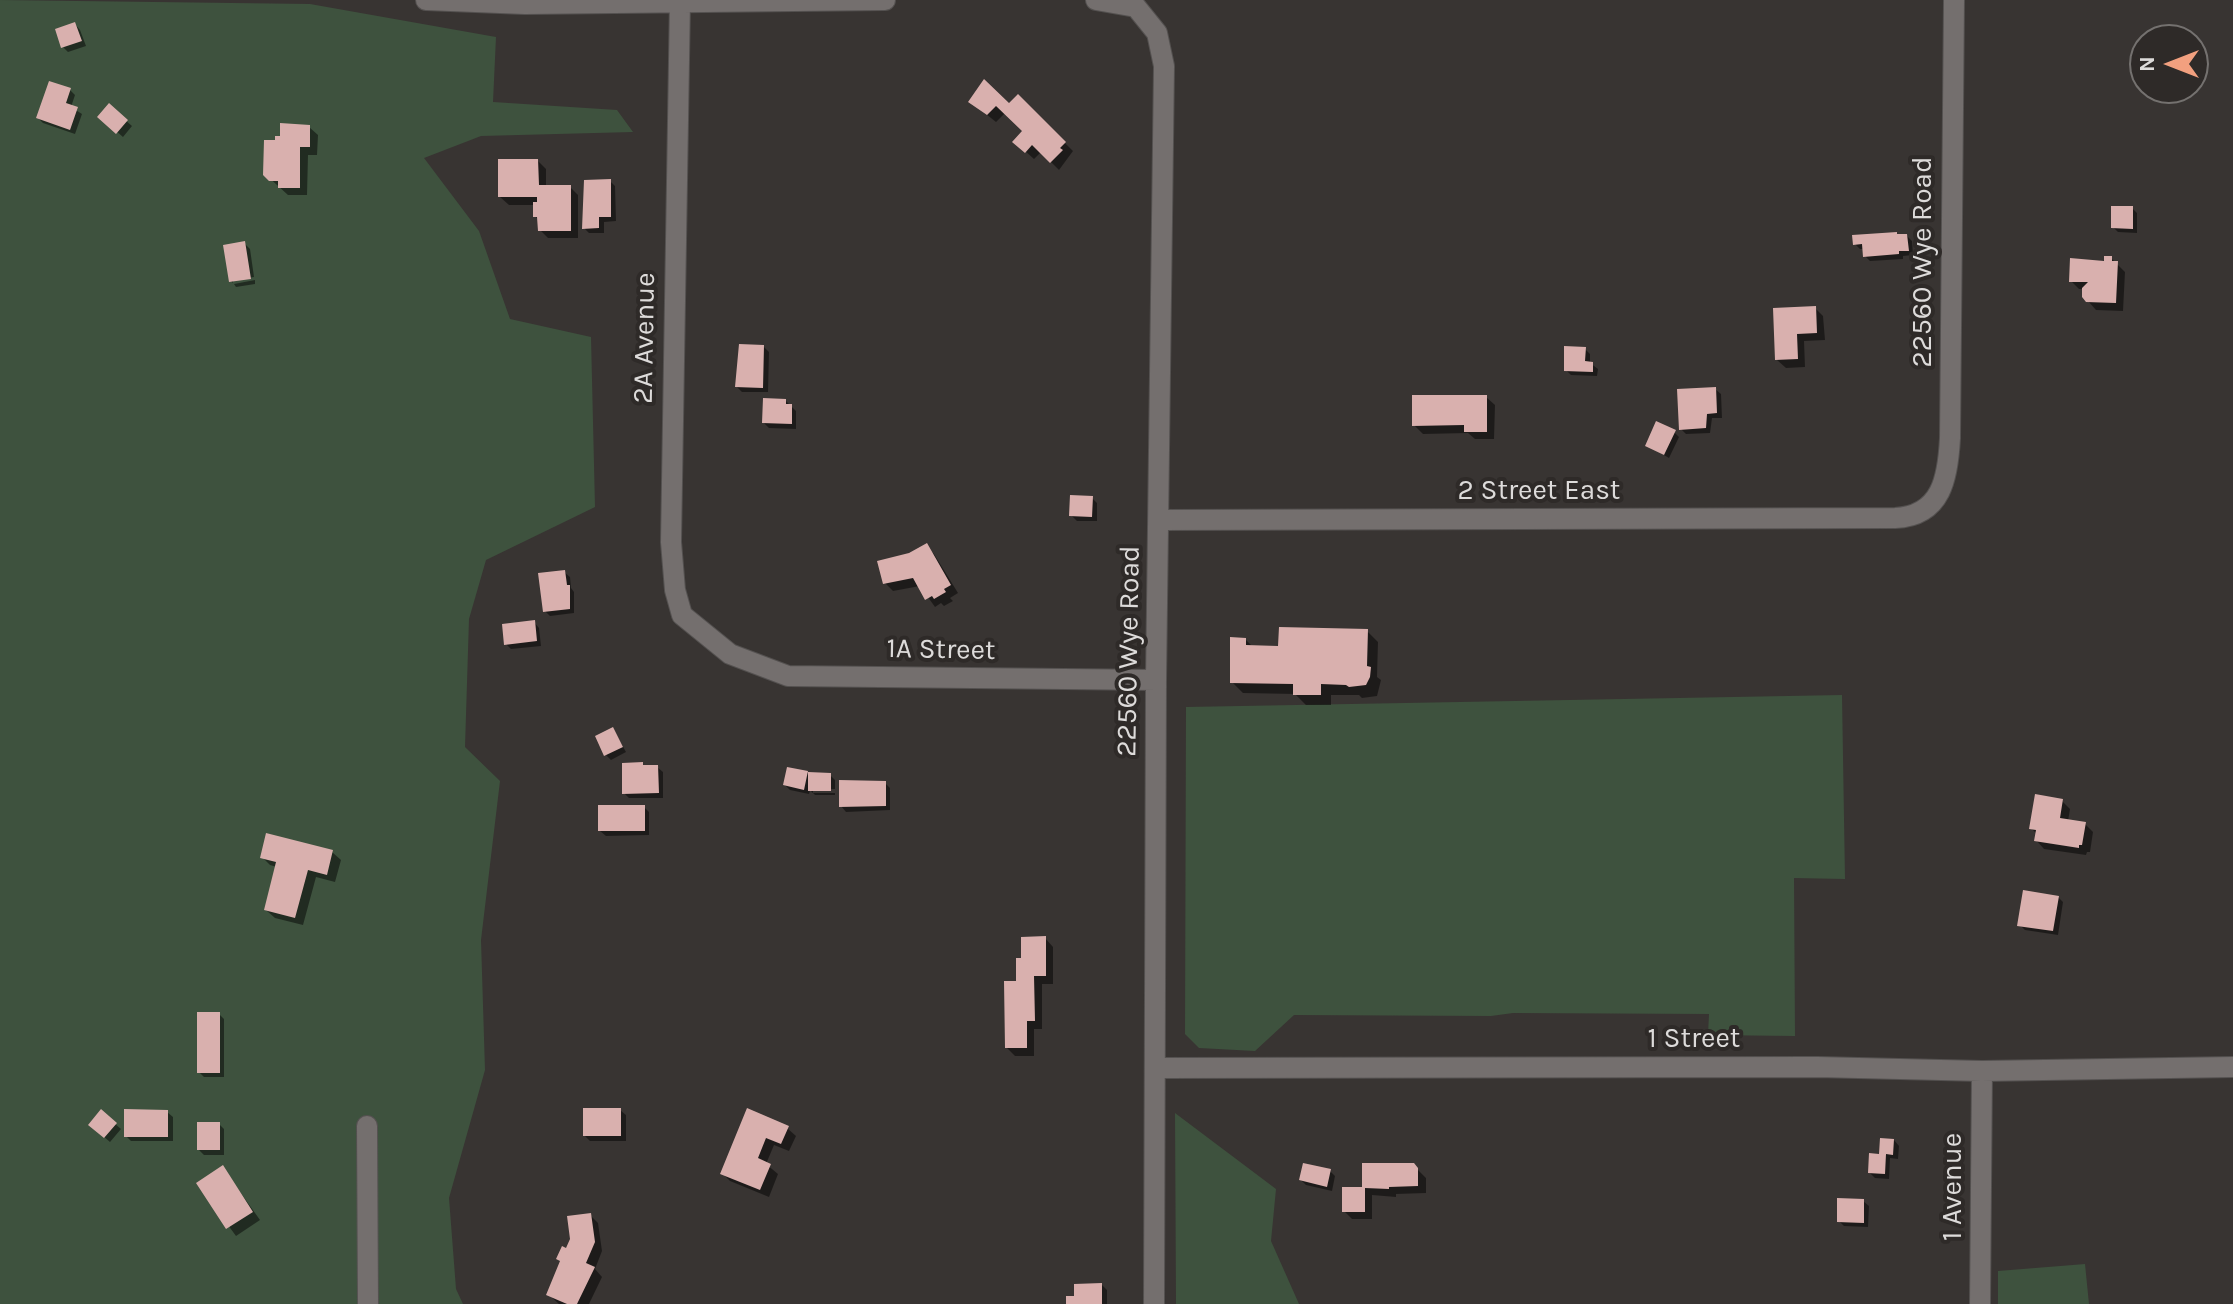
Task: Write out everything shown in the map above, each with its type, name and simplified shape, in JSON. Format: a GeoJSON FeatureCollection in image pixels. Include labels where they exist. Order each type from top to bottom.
{"type":"FeatureCollection","features":[{"type":"Feature","properties":{"kind":"street"},"geometry":{"type":"LineString","coordinates":[[426,0],[525,4],[885,0]]}},
{"type":"Feature","properties":{"kind":"street","name":"22560 Wye Road"},"geometry":{"type":"LineString","coordinates":[[1096,0],[1136,7],[1157,33],[1164,66],[1156,680],[1154,1304]]}},
{"type":"Feature","properties":{"kind":"street","name":"22560 Wye Road"},"geometry":{"type":"LineString","coordinates":[[1919,513],[1943,487],[1950,448],[1954,0]]}},
{"type":"Feature","properties":{"kind":"street","name":"2A Avenue"},"geometry":{"type":"LineString","coordinates":[[680,1],[671,542],[675,590],[682,615],[730,654]]}},
{"type":"Feature","properties":{"kind":"street","name":"2 Street East"},"geometry":{"type":"LineString","coordinates":[[1159,520],[1895,518],[1919,513]]}},
{"type":"Feature","properties":{"kind":"street","name":"1A Street"},"geometry":{"type":"LineString","coordinates":[[730,654],[788,676],[1156,680]]}},
{"type":"Feature","properties":{"kind":"street","name":"1 Street"},"geometry":{"type":"LineString","coordinates":[[1155,1068],[1817,1067],[1982,1071],[2233,1067]]}},
{"type":"Feature","properties":{"kind":"street","name":"1 Avenue"},"geometry":{"type":"LineString","coordinates":[[1980,1304],[1982,1071]]}},
{"type":"Feature","properties":{"kind":"street"},"geometry":{"type":"LineString","coordinates":[[367,1126],[368,1304]]}},
{"type":"Feature","properties":{"kind":"green space"},"geometry":{"type":"Polygon","coordinates":[[[0,0],[310,4],[496,37],[493,102],[617,110],[633,132],[481,136],[424,158],[479,231],[510,319],[591,337],[595,507],[486,560],[469,619],[465,747],[500,781],[481,940],[485,1070],[449,1198],[456,1289],[463,1304],[0,1304],[0,0]]]}},
{"type":"Feature","properties":{"kind":"green space"},"geometry":{"type":"Polygon","coordinates":[[[1842,695],[1845,879],[1794,878],[1795,1036],[1708,1035],[1709,1014],[1513,1013],[1491,1016],[1294,1015],[1255,1051],[1199,1048],[1185,1034],[1186,707],[1842,695]]]}},
{"type":"Feature","properties":{"kind":"green space"},"geometry":{"type":"Polygon","coordinates":[[[1175,1113],[1276,1189],[1271,1241],[1299,1304],[1176,1304],[1175,1113]]]}},
{"type":"Feature","properties":{"kind":"green space"},"geometry":{"type":"Polygon","coordinates":[[[2085,1264],[2089,1304],[1998,1304],[1998,1271],[2085,1264]]]}},
{"type":"Feature","properties":{"kind":"building"},"geometry":{"type":"Polygon","coordinates":[[[75,22],[82,41],[61,48],[55,29],[75,22]]]}},
{"type":"Feature","properties":{"kind":"building"},"geometry":{"type":"Polygon","coordinates":[[[984,79],[1009,103],[1018,94],[1066,142],[1060,148],[1063,150],[1050,163],[1032,145],[1025,153],[1012,142],[1022,131],[996,106],[987,115],[968,102],[984,79]]]}},
{"type":"Feature","properties":{"kind":"building"},"geometry":{"type":"Polygon","coordinates":[[[49,81],[71,88],[66,103],[78,107],[70,130],[36,118],[49,81]]]}},
{"type":"Feature","properties":{"kind":"building"},"geometry":{"type":"Polygon","coordinates":[[[109,103],[128,120],[116,134],[97,117],[109,103]]]}},
{"type":"Feature","properties":{"kind":"building"},"geometry":{"type":"Polygon","coordinates":[[[280,123],[310,125],[310,147],[300,147],[300,188],[278,188],[278,181],[269,181],[263,175],[264,140],[275,140],[275,136],[280,136],[280,123]]]}},
{"type":"Feature","properties":{"kind":"building"},"geometry":{"type":"Polygon","coordinates":[[[498,159],[538,159],[539,185],[571,185],[571,231],[538,231],[537,217],[533,217],[533,202],[537,202],[537,197],[498,197],[498,159]]]}},
{"type":"Feature","properties":{"kind":"building"},"geometry":{"type":"Polygon","coordinates":[[[611,179],[611,217],[599,217],[599,228],[582,229],[584,180],[611,179]]]}},
{"type":"Feature","properties":{"kind":"building"},"geometry":{"type":"Polygon","coordinates":[[[2111,206],[2133,206],[2133,229],[2111,228],[2111,206]]]}},
{"type":"Feature","properties":{"kind":"building"},"geometry":{"type":"Polygon","coordinates":[[[1907,234],[1909,251],[1863,257],[1862,244],[1853,245],[1852,235],[1907,234]]]}},
{"type":"Feature","properties":{"kind":"building"},"geometry":{"type":"Polygon","coordinates":[[[245,241],[251,279],[229,282],[223,245],[245,241]]]}},
{"type":"Feature","properties":{"kind":"building"},"geometry":{"type":"Polygon","coordinates":[[[2104,256],[2112,256],[2112,261],[2118,261],[2116,303],[2086,302],[2082,297],[2082,288],[2088,282],[2069,282],[2070,258],[2104,261],[2104,256]]]}},
{"type":"Feature","properties":{"kind":"building"},"geometry":{"type":"Polygon","coordinates":[[[1816,306],[1817,333],[1797,334],[1798,359],[1775,360],[1773,308],[1816,306]]]}},
{"type":"Feature","properties":{"kind":"building"},"geometry":{"type":"Polygon","coordinates":[[[739,344],[764,345],[763,388],[735,387],[739,344]]]}},
{"type":"Feature","properties":{"kind":"building"},"geometry":{"type":"Polygon","coordinates":[[[1564,346],[1586,347],[1585,361],[1593,362],[1593,372],[1564,371],[1564,346]]]}},
{"type":"Feature","properties":{"kind":"building"},"geometry":{"type":"Polygon","coordinates":[[[1716,387],[1717,413],[1707,414],[1706,428],[1679,430],[1677,389],[1716,387]]]}},
{"type":"Feature","properties":{"kind":"building"},"geometry":{"type":"Polygon","coordinates":[[[1412,395],[1487,395],[1487,432],[1464,432],[1464,425],[1412,426],[1412,395]]]}},
{"type":"Feature","properties":{"kind":"building"},"geometry":{"type":"Polygon","coordinates":[[[763,398],[786,399],[786,404],[792,404],[792,424],[762,423],[763,398]]]}},
{"type":"Feature","properties":{"kind":"building"},"geometry":{"type":"Polygon","coordinates":[[[1656,421],[1676,430],[1664,455],[1645,446],[1656,421]]]}},
{"type":"Feature","properties":{"kind":"building"},"geometry":{"type":"Polygon","coordinates":[[[1070,495],[1093,496],[1092,517],[1069,516],[1070,495]]]}},
{"type":"Feature","properties":{"kind":"building"},"geometry":{"type":"Polygon","coordinates":[[[927,543],[951,585],[944,589],[946,592],[925,600],[913,578],[883,584],[877,561],[909,553],[927,543]]]}},
{"type":"Feature","properties":{"kind":"building"},"geometry":{"type":"Polygon","coordinates":[[[565,570],[567,585],[570,585],[570,609],[543,612],[538,573],[565,570]]]}},
{"type":"Feature","properties":{"kind":"building"},"geometry":{"type":"Polygon","coordinates":[[[535,620],[537,641],[504,645],[502,624],[535,620]]]}},
{"type":"Feature","properties":{"kind":"building"},"geometry":{"type":"Polygon","coordinates":[[[1279,627],[1368,629],[1367,666],[1371,667],[1366,685],[1321,684],[1321,695],[1293,695],[1293,684],[1230,683],[1230,637],[1246,638],[1246,645],[1278,646],[1279,627]]]}},
{"type":"Feature","properties":{"kind":"building"},"geometry":{"type":"Polygon","coordinates":[[[613,727],[623,747],[604,756],[595,736],[613,727]]]}},
{"type":"Feature","properties":{"kind":"building"},"geometry":{"type":"Polygon","coordinates":[[[643,762],[643,765],[658,765],[659,793],[622,794],[622,763],[643,762]]]}},
{"type":"Feature","properties":{"kind":"building"},"geometry":{"type":"Polygon","coordinates":[[[787,767],[808,771],[804,790],[783,785],[787,767]]]}},
{"type":"Feature","properties":{"kind":"building"},"geometry":{"type":"Polygon","coordinates":[[[808,772],[831,773],[831,791],[808,791],[808,772]]]}},
{"type":"Feature","properties":{"kind":"building"},"geometry":{"type":"Polygon","coordinates":[[[839,780],[886,781],[886,806],[839,807],[839,780]]]}},
{"type":"Feature","properties":{"kind":"building"},"geometry":{"type":"Polygon","coordinates":[[[2035,794],[2063,799],[2060,818],[2086,822],[2079,848],[2034,841],[2036,830],[2029,829],[2035,794]]]}},
{"type":"Feature","properties":{"kind":"building"},"geometry":{"type":"Polygon","coordinates":[[[598,805],[645,805],[645,831],[598,831],[598,805]]]}},
{"type":"Feature","properties":{"kind":"building"},"geometry":{"type":"Polygon","coordinates":[[[266,833],[333,850],[327,875],[308,870],[295,918],[264,910],[276,862],[260,858],[266,833]]]}},
{"type":"Feature","properties":{"kind":"building"},"geometry":{"type":"Polygon","coordinates":[[[2023,890],[2059,896],[2053,931],[2017,926],[2023,890]]]}},
{"type":"Feature","properties":{"kind":"building"},"geometry":{"type":"Polygon","coordinates":[[[1046,936],[1046,976],[1034,976],[1035,1021],[1027,1021],[1027,1048],[1005,1048],[1004,981],[1016,981],[1016,958],[1021,958],[1021,937],[1046,936]]]}},
{"type":"Feature","properties":{"kind":"building"},"geometry":{"type":"Polygon","coordinates":[[[197,1012],[220,1012],[220,1073],[197,1073],[197,1012]]]}},
{"type":"Feature","properties":{"kind":"building"},"geometry":{"type":"Polygon","coordinates":[[[583,1108],[621,1108],[621,1136],[583,1136],[583,1108]]]}},
{"type":"Feature","properties":{"kind":"building"},"geometry":{"type":"Polygon","coordinates":[[[747,1108],[789,1126],[781,1144],[766,1138],[758,1158],[771,1164],[760,1190],[720,1174],[747,1108]]]}},
{"type":"Feature","properties":{"kind":"building"},"geometry":{"type":"Polygon","coordinates":[[[101,1109],[117,1123],[104,1138],[88,1125],[101,1109]]]}},
{"type":"Feature","properties":{"kind":"building"},"geometry":{"type":"Polygon","coordinates":[[[124,1109],[168,1110],[168,1137],[124,1137],[124,1109]]]}},
{"type":"Feature","properties":{"kind":"building"},"geometry":{"type":"Polygon","coordinates":[[[197,1122],[220,1122],[220,1150],[197,1150],[197,1122]]]}},
{"type":"Feature","properties":{"kind":"building"},"geometry":{"type":"Polygon","coordinates":[[[1880,1138],[1894,1139],[1893,1155],[1886,1154],[1885,1174],[1868,1173],[1869,1153],[1879,1154],[1880,1138]]]}},
{"type":"Feature","properties":{"kind":"building"},"geometry":{"type":"Polygon","coordinates":[[[1303,1163],[1331,1169],[1327,1187],[1299,1180],[1303,1163]]]}},
{"type":"Feature","properties":{"kind":"building"},"geometry":{"type":"Polygon","coordinates":[[[1362,1163],[1414,1163],[1418,1168],[1418,1186],[1365,1188],[1365,1212],[1342,1212],[1342,1187],[1362,1187],[1362,1163]]]}},
{"type":"Feature","properties":{"kind":"building"},"geometry":{"type":"Polygon","coordinates":[[[223,1165],[253,1212],[226,1229],[196,1183],[223,1165]]]}},
{"type":"Feature","properties":{"kind":"building"},"geometry":{"type":"Polygon","coordinates":[[[1837,1198],[1864,1199],[1864,1223],[1837,1222],[1837,1198]]]}},
{"type":"Feature","properties":{"kind":"building"},"geometry":{"type":"Polygon","coordinates":[[[591,1213],[595,1242],[586,1263],[595,1267],[577,1304],[567,1304],[546,1295],[560,1261],[556,1259],[562,1246],[566,1248],[570,1239],[567,1216],[591,1213]]]}},
{"type":"Feature","properties":{"kind":"building"},"geometry":{"type":"Polygon","coordinates":[[[1102,1283],[1102,1304],[1066,1304],[1066,1296],[1074,1296],[1074,1284],[1102,1283]]]}}]}
